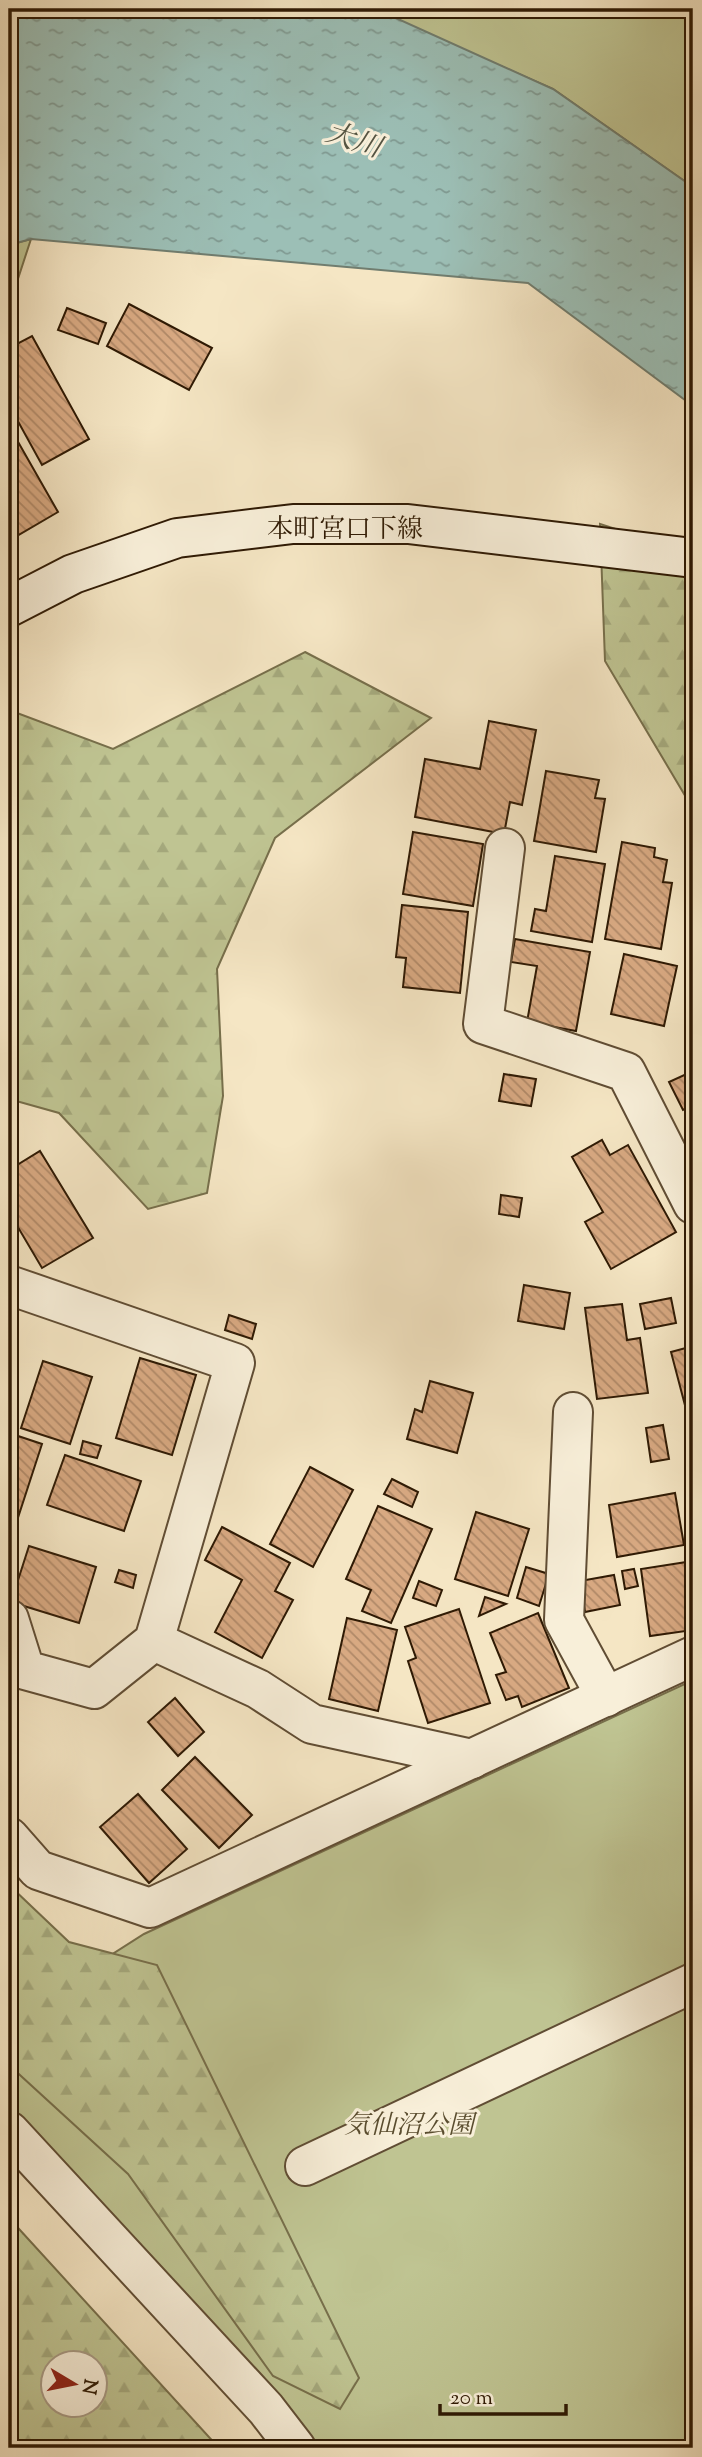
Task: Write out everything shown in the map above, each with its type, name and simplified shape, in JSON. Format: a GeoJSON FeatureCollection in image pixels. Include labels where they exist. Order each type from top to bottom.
{"type":"FeatureCollection","features":[{"type":"Feature","properties":{"kind":"street","name":"本町宮口下線"},"geometry":{"type":"LineString","coordinates":[[9,607],[73,574],[177,538],[293,524],[408,524],[693,558]]}},
{"type":"Feature","properties":{"kind":"street"},"geometry":{"type":"LineString","coordinates":[[505,848],[482,1024],[626,1072],[693,1204]]}},
{"type":"Feature","properties":{"kind":"street"},"geometry":{"type":"LineString","coordinates":[[9,1285],[235,1363],[154,1641],[93,1689],[24,1670],[9,1619]]}},
{"type":"Feature","properties":{"kind":"street"},"geometry":{"type":"LineString","coordinates":[[573,1412],[564,1620],[606,1697]]}},
{"type":"Feature","properties":{"kind":"street"},"geometry":{"type":"LineString","coordinates":[[154,1641],[258,1689],[312,1724],[472,1759]]}},
{"type":"Feature","properties":{"kind":"street"},"geometry":{"type":"LineString","coordinates":[[9,1836],[38,1870],[150,1908],[693,1656]]}},
{"type":"Feature","properties":{"kind":"street"},"geometry":{"type":"LineString","coordinates":[[305,2166],[693,1983]]}},
{"type":"Feature","properties":{"kind":"street"},"geometry":{"type":"LineString","coordinates":[[9,2131],[266,2409],[296,2448]]}},
{"type":"Feature","properties":{"kind":"green space"},"geometry":{"type":"Polygon","coordinates":[[[370,9],[693,9],[693,187],[553,89],[370,9]]]}},
{"type":"Feature","properties":{"kind":"green space"},"geometry":{"type":"Polygon","coordinates":[[[31,239],[12,297],[9,299],[9,245],[31,239]]]}},
{"type":"Feature","properties":{"kind":"green space"},"geometry":{"type":"Polygon","coordinates":[[[600,524],[693,554],[693,809],[605,661],[600,524]]]}},
{"type":"Feature","properties":{"kind":"green space"},"geometry":{"type":"Polygon","coordinates":[[[305,652],[431,718],[275,838],[217,969],[223,1096],[207,1193],[148,1209],[59,1113],[9,1099],[9,710],[113,749],[305,652]]]}},
{"type":"Feature","properties":{"kind":"green space","name":"気仙沼公園"},"geometry":{"type":"Polygon","coordinates":[[[689,1682],[693,1692],[693,2448],[318,2448],[92,2194],[9,2111],[9,2020],[144,1934],[689,1682]]]}},
{"type":"Feature","properties":{"kind":"green space"},"geometry":{"type":"Polygon","coordinates":[[[9,1885],[69,1942],[157,1965],[359,2378],[340,2409],[273,2376],[128,2174],[9,2065],[9,1885]]]}},
{"type":"Feature","properties":{"kind":"green space"},"geometry":{"type":"Polygon","coordinates":[[[9,2218],[219,2448],[9,2448],[9,2218]]]}},
{"type":"Feature","properties":{"kind":"water","name":"大川"},"geometry":{"type":"Polygon","coordinates":[[[9,9],[376,9],[553,89],[693,187],[693,406],[528,283],[31,239],[9,245],[9,9]]]}},
{"type":"Feature","properties":{"kind":"building"},"geometry":{"type":"Polygon","coordinates":[[[129,304],[212,348],[189,390],[107,346],[129,304]]]}},
{"type":"Feature","properties":{"kind":"building"},"geometry":{"type":"Polygon","coordinates":[[[67,308],[106,323],[98,344],[58,330],[67,308]]]}},
{"type":"Feature","properties":{"kind":"building"},"geometry":{"type":"Polygon","coordinates":[[[32,336],[89,439],[42,465],[9,405],[9,348],[32,336]]]}},
{"type":"Feature","properties":{"kind":"building"},"geometry":{"type":"Polygon","coordinates":[[[9,426],[58,512],[15,537],[9,526],[9,426]]]}},
{"type":"Feature","properties":{"kind":"building"},"geometry":{"type":"Polygon","coordinates":[[[489,721],[536,730],[522,805],[510,802],[504,834],[415,817],[425,759],[480,769],[489,721]]]}},
{"type":"Feature","properties":{"kind":"building"},"geometry":{"type":"Polygon","coordinates":[[[546,771],[599,780],[595,798],[605,799],[596,852],[534,841],[546,771]]]}},
{"type":"Feature","properties":{"kind":"building"},"geometry":{"type":"Polygon","coordinates":[[[413,832],[483,844],[473,906],[403,894],[413,832]]]}},
{"type":"Feature","properties":{"kind":"building"},"geometry":{"type":"Polygon","coordinates":[[[622,842],[655,848],[654,857],[667,860],[663,882],[672,883],[661,949],[605,939],[622,842]]]}},
{"type":"Feature","properties":{"kind":"building"},"geometry":{"type":"Polygon","coordinates":[[[555,856],[605,864],[592,942],[531,931],[535,909],[546,911],[555,856]]]}},
{"type":"Feature","properties":{"kind":"building"},"geometry":{"type":"Polygon","coordinates":[[[402,905],[468,912],[460,993],[403,987],[406,958],[396,957],[402,905]]]}},
{"type":"Feature","properties":{"kind":"building"},"geometry":{"type":"Polygon","coordinates":[[[515,939],[590,952],[576,1031],[527,1022],[537,966],[511,962],[515,939]]]}},
{"type":"Feature","properties":{"kind":"building"},"geometry":{"type":"Polygon","coordinates":[[[624,954],[677,966],[664,1026],[611,1014],[624,954]]]}},
{"type":"Feature","properties":{"kind":"building"},"geometry":{"type":"Polygon","coordinates":[[[693,1071],[693,1105],[683,1110],[669,1082],[693,1071]]]}},
{"type":"Feature","properties":{"kind":"building"},"geometry":{"type":"Polygon","coordinates":[[[504,1074],[536,1079],[531,1106],[499,1101],[504,1074]]]}},
{"type":"Feature","properties":{"kind":"building"},"geometry":{"type":"Polygon","coordinates":[[[602,1140],[610,1155],[628,1145],[676,1232],[611,1269],[585,1222],[603,1212],[572,1157],[602,1140]]]}},
{"type":"Feature","properties":{"kind":"building"},"geometry":{"type":"Polygon","coordinates":[[[40,1151],[93,1238],[42,1268],[9,1212],[9,1170],[40,1151]]]}},
{"type":"Feature","properties":{"kind":"building"},"geometry":{"type":"Polygon","coordinates":[[[501,1195],[522,1198],[519,1217],[499,1214],[501,1195]]]}},
{"type":"Feature","properties":{"kind":"building"},"geometry":{"type":"Polygon","coordinates":[[[524,1285],[570,1293],[564,1329],[518,1321],[524,1285]]]}},
{"type":"Feature","properties":{"kind":"building"},"geometry":{"type":"Polygon","coordinates":[[[671,1298],[676,1323],[645,1329],[640,1304],[671,1298]]]}},
{"type":"Feature","properties":{"kind":"building"},"geometry":{"type":"Polygon","coordinates":[[[622,1304],[627,1340],[640,1338],[648,1393],[597,1399],[585,1308],[622,1304]]]}},
{"type":"Feature","properties":{"kind":"building"},"geometry":{"type":"Polygon","coordinates":[[[229,1315],[256,1324],[252,1339],[225,1330],[229,1315]]]}},
{"type":"Feature","properties":{"kind":"building"},"geometry":{"type":"Polygon","coordinates":[[[693,1346],[693,1432],[692,1432],[671,1352],[693,1346]]]}},
{"type":"Feature","properties":{"kind":"building"},"geometry":{"type":"Polygon","coordinates":[[[140,1358],[196,1375],[172,1455],[116,1438],[140,1358]]]}},
{"type":"Feature","properties":{"kind":"building"},"geometry":{"type":"Polygon","coordinates":[[[43,1361],[92,1377],[70,1444],[21,1428],[43,1361]]]}},
{"type":"Feature","properties":{"kind":"building"},"geometry":{"type":"Polygon","coordinates":[[[430,1381],[473,1393],[457,1453],[407,1439],[415,1409],[422,1412],[430,1381]]]}},
{"type":"Feature","properties":{"kind":"building"},"geometry":{"type":"Polygon","coordinates":[[[663,1425],[669,1459],[651,1462],[646,1428],[663,1425]]]}},
{"type":"Feature","properties":{"kind":"building"},"geometry":{"type":"Polygon","coordinates":[[[9,1433],[42,1444],[13,1533],[9,1532],[9,1433]]]}},
{"type":"Feature","properties":{"kind":"building"},"geometry":{"type":"Polygon","coordinates":[[[83,1441],[101,1446],[97,1458],[80,1454],[83,1441]]]}},
{"type":"Feature","properties":{"kind":"building"},"geometry":{"type":"Polygon","coordinates":[[[65,1455],[141,1481],[124,1531],[47,1505],[65,1455]]]}},
{"type":"Feature","properties":{"kind":"building"},"geometry":{"type":"Polygon","coordinates":[[[310,1467],[353,1490],[313,1567],[270,1544],[310,1467]]]}},
{"type":"Feature","properties":{"kind":"building"},"geometry":{"type":"Polygon","coordinates":[[[392,1479],[418,1492],[412,1507],[384,1494],[392,1479]]]}},
{"type":"Feature","properties":{"kind":"building"},"geometry":{"type":"Polygon","coordinates":[[[675,1493],[684,1545],[617,1557],[609,1505],[675,1493]]]}},
{"type":"Feature","properties":{"kind":"building"},"geometry":{"type":"Polygon","coordinates":[[[378,1506],[432,1529],[391,1623],[362,1611],[371,1590],[346,1579],[378,1506]]]}},
{"type":"Feature","properties":{"kind":"building"},"geometry":{"type":"Polygon","coordinates":[[[476,1512],[529,1529],[508,1596],[455,1579],[476,1512]]]}},
{"type":"Feature","properties":{"kind":"building"},"geometry":{"type":"Polygon","coordinates":[[[222,1527],[290,1563],[275,1591],[293,1600],[262,1658],[215,1632],[242,1580],[205,1560],[222,1527]]]}},
{"type":"Feature","properties":{"kind":"building"},"geometry":{"type":"Polygon","coordinates":[[[29,1546],[96,1567],[79,1623],[11,1602],[29,1546]]]}},
{"type":"Feature","properties":{"kind":"building"},"geometry":{"type":"Polygon","coordinates":[[[693,1561],[693,1630],[650,1636],[641,1569],[693,1561]]]}},
{"type":"Feature","properties":{"kind":"building"},"geometry":{"type":"Polygon","coordinates":[[[526,1567],[549,1574],[539,1606],[517,1598],[526,1567]]]}},
{"type":"Feature","properties":{"kind":"building"},"geometry":{"type":"Polygon","coordinates":[[[634,1569],[638,1586],[625,1589],[622,1571],[634,1569]]]}},
{"type":"Feature","properties":{"kind":"building"},"geometry":{"type":"Polygon","coordinates":[[[119,1570],[136,1575],[133,1588],[115,1582],[119,1570]]]}},
{"type":"Feature","properties":{"kind":"building"},"geometry":{"type":"Polygon","coordinates":[[[614,1575],[620,1605],[585,1612],[580,1581],[614,1575]]]}},
{"type":"Feature","properties":{"kind":"building"},"geometry":{"type":"Polygon","coordinates":[[[419,1581],[442,1590],[436,1606],[413,1598],[419,1581]]]}},
{"type":"Feature","properties":{"kind":"building"},"geometry":{"type":"Polygon","coordinates":[[[485,1597],[506,1604],[479,1616],[485,1597]]]}},
{"type":"Feature","properties":{"kind":"building"},"geometry":{"type":"Polygon","coordinates":[[[459,1609],[490,1703],[428,1723],[408,1661],[416,1658],[405,1627],[459,1609]]]}},
{"type":"Feature","properties":{"kind":"building"},"geometry":{"type":"Polygon","coordinates":[[[538,1613],[569,1688],[522,1707],[518,1696],[506,1700],[496,1675],[506,1672],[490,1633],[538,1613]]]}},
{"type":"Feature","properties":{"kind":"building"},"geometry":{"type":"Polygon","coordinates":[[[347,1618],[397,1630],[378,1711],[329,1699],[347,1618]]]}},
{"type":"Feature","properties":{"kind":"building"},"geometry":{"type":"Polygon","coordinates":[[[175,1698],[204,1732],[178,1756],[148,1722],[175,1698]]]}},
{"type":"Feature","properties":{"kind":"building"},"geometry":{"type":"Polygon","coordinates":[[[195,1757],[252,1815],[219,1848],[162,1790],[195,1757]]]}},
{"type":"Feature","properties":{"kind":"building"},"geometry":{"type":"Polygon","coordinates":[[[138,1794],[187,1849],[149,1883],[100,1827],[138,1794]]]}}]}
